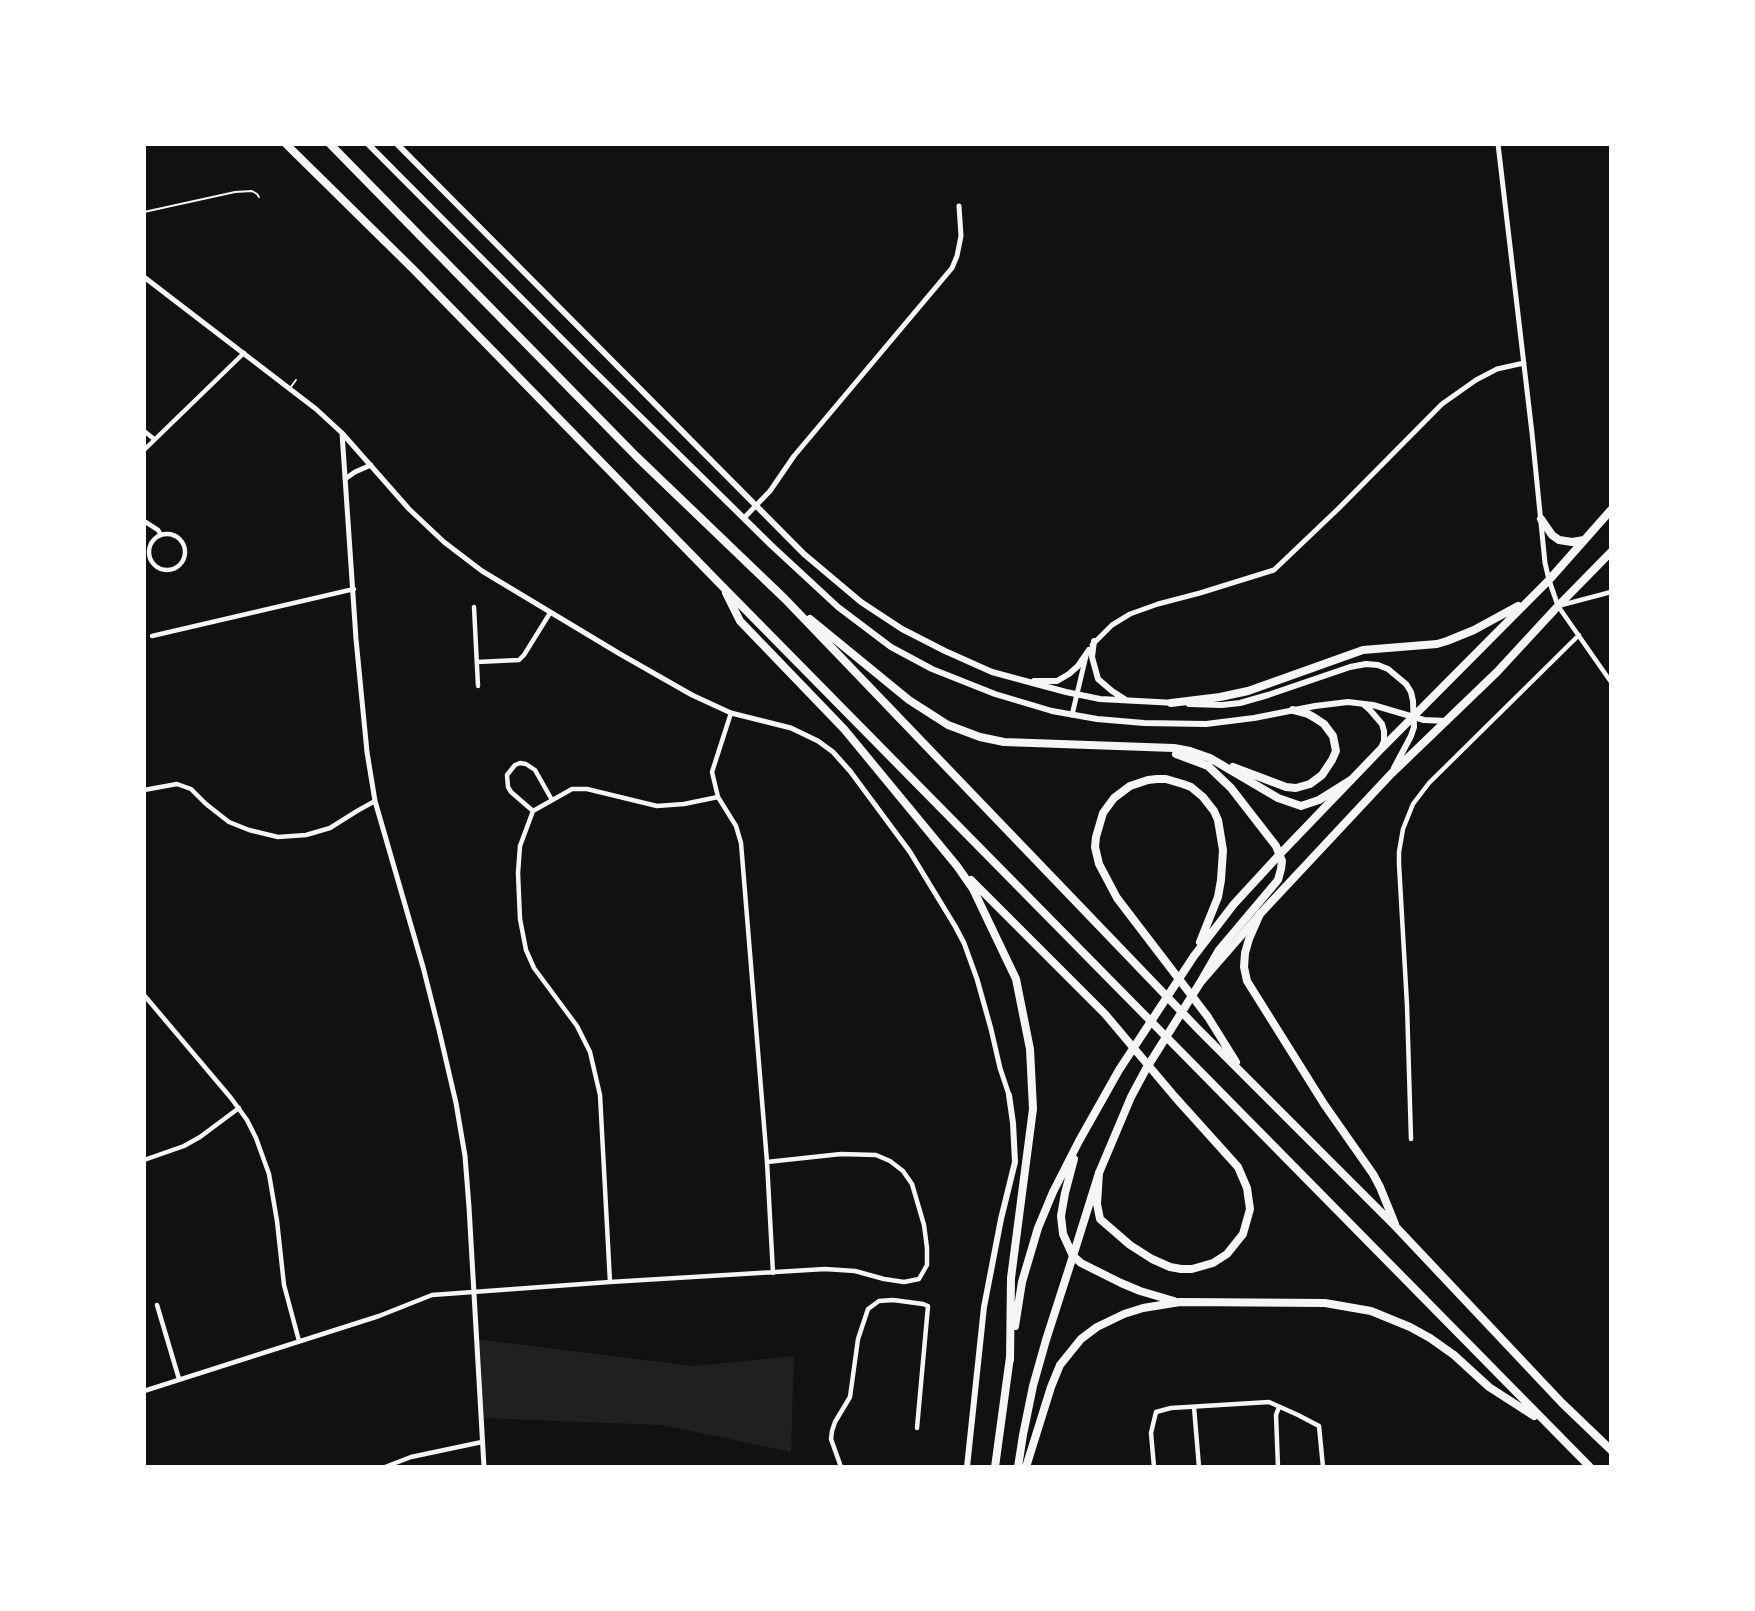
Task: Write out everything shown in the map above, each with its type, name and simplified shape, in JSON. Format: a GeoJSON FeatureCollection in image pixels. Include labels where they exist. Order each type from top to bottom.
{"type":"FeatureCollection","features":[{"type":"Feature","properties":{"kind":"highway"},"geometry":{"type":"LineString","coordinates":[[286,144],[414,270],[1590,1467]]}},
{"type":"Feature","properties":{"kind":"highway"},"geometry":{"type":"LineString","coordinates":[[330,144],[637,458],[785,599],[1199,1030],[1396,1227],[1562,1404],[1611,1450]]}},
{"type":"Feature","properties":{"kind":"highway"},"geometry":{"type":"LineString","coordinates":[[995,1467],[1022,1282],[1032,1248],[1053,1192],[1119,1070],[1194,956],[1234,904],[1380,750],[1548,580],[1611,510]]}},
{"type":"Feature","properties":{"kind":"highway"},"geometry":{"type":"LineString","coordinates":[[1541,519],[1552,535],[1559,540],[1572,542],[1585,539]]}},
{"type":"Feature","properties":{"kind":"highway"},"geometry":{"type":"LineString","coordinates":[[1200,983],[1391,774],[1497,672],[1611,552]]}},
{"type":"Feature","properties":{"kind":"highway"},"geometry":{"type":"LineString","coordinates":[[723,587],[740,621],[844,729],[957,866],[974,889],[1016,979],[1030,1049],[1033,1109],[1011,1278],[1010,1360]]}},
{"type":"Feature","properties":{"kind":"highway"},"geometry":{"type":"LineString","coordinates":[[785,599],[909,700],[948,725],[980,737],[1004,742],[1174,748],[1190,751],[1286,787],[1296,788],[1310,784],[1322,775],[1336,751],[1335,742],[1324,724],[1308,714],[1293,710]]}},
{"type":"Feature","properties":{"kind":"highway"},"geometry":{"type":"LineString","coordinates":[[1171,703],[1248,691],[1363,650],[1437,644],[1474,630],[1527,601]]}},
{"type":"Feature","properties":{"kind":"highway"},"geometry":{"type":"LineString","coordinates":[[1018,1467],[1033,1386],[1049,1331],[1099,1173],[1131,1097],[1219,950],[1278,880],[1281,869],[1280,854],[1231,788],[1208,766],[1181,755],[1144,748]]}},
{"type":"Feature","properties":{"kind":"highway"},"geometry":{"type":"LineString","coordinates":[[1210,758],[1278,798],[1301,806],[1319,800],[1351,780]]}},
{"type":"Feature","properties":{"kind":"highway"},"geometry":{"type":"LineString","coordinates":[[1194,956],[1218,897],[1224,861],[1223,839],[1218,820],[1203,797],[1191,787],[1166,779],[1139,782],[1114,798],[1103,813],[1095,847],[1099,864],[1109,886],[1208,1017],[1244,1075]]}},
{"type":"Feature","properties":{"kind":"highway"},"geometry":{"type":"LineString","coordinates":[[957,866],[1105,1014],[1238,1167],[1248,1188],[1250,1209],[1243,1234],[1227,1254],[1213,1263],[1198,1268],[1170,1267],[1130,1245],[1100,1219],[1097,1204],[1099,1173]]}},
{"type":"Feature","properties":{"kind":"highway"},"geometry":{"type":"LineString","coordinates":[[1260,915],[1245,953],[1244,967],[1247,981],[1319,1096],[1373,1174],[1396,1227]]}},
{"type":"Feature","properties":{"kind":"highway"},"geometry":{"type":"LineString","coordinates":[[1079,1141],[1061,1216],[1064,1234],[1073,1256],[1121,1283],[1180,1302]]}},
{"type":"Feature","properties":{"kind":"highway"},"geometry":{"type":"LineString","coordinates":[[1026,1467],[1060,1365],[1081,1339],[1097,1327],[1124,1314],[1143,1308],[1180,1302],[1325,1303],[1371,1311],[1430,1338],[1489,1387],[1546,1423]]}},
{"type":"Feature","properties":{"kind":"main road"},"geometry":{"type":"LineString","coordinates":[[368,144],[589,366],[838,607],[891,647],[932,669],[978,688],[1052,711],[1097,719],[1195,724],[1240,720],[1337,703],[1359,702],[1432,721],[1448,721]]}},
{"type":"Feature","properties":{"kind":"main road"},"geometry":{"type":"LineString","coordinates":[[397,144],[804,554],[861,602],[902,629],[992,672],[1100,699],[1222,705],[1240,703],[1350,667],[1366,664],[1378,665],[1388,669],[1406,684],[1411,692],[1414,717],[1411,736],[1391,774]]}},
{"type":"Feature","properties":{"kind":"main road"},"geometry":{"type":"LineString","coordinates":[[1094,641],[1092,657],[1098,679],[1126,700]]}},
{"type":"Feature","properties":{"kind":"main road"},"geometry":{"type":"LineString","coordinates":[[1028,682],[1057,681],[1078,666],[1089,650]]}},
{"type":"Feature","properties":{"kind":"main road"},"geometry":{"type":"LineString","coordinates":[[1359,702],[1370,710],[1382,724],[1384,741],[1380,750]]}},
{"type":"Feature","properties":{"kind":"main road"},"geometry":{"type":"LineString","coordinates":[[967,1467],[984,1307],[1015,1162],[1009,1095]]}},
{"type":"Feature","properties":{"kind":"street"},"geometry":{"type":"LineString","coordinates":[[1498,144],[1548,580],[1558,606],[1611,682]]}},
{"type":"Feature","properties":{"kind":"street"},"geometry":{"type":"LineString","coordinates":[[744,518],[770,491],[794,456],[952,268],[961,236],[959,206]]}},
{"type":"Feature","properties":{"kind":"street"},"geometry":{"type":"LineString","coordinates":[[144,277],[290,388],[342,433],[409,508],[452,548],[482,571],[692,695],[731,713],[791,728],[826,747],[850,771],[910,852],[964,943],[977,979],[1009,1095]]}},
{"type":"Feature","properties":{"kind":"street"},"geometry":{"type":"LineString","coordinates":[[144,450],[243,353]]}},
{"type":"Feature","properties":{"kind":"street"},"geometry":{"type":"LineString","coordinates":[[1072,715],[1089,650],[1094,641],[1112,625],[1130,614],[1158,604],[1274,570],[1443,404],[1476,380],[1497,369],[1524,363]]}},
{"type":"Feature","properties":{"kind":"street"},"geometry":{"type":"LineString","coordinates":[[144,431],[154,439]]}},
{"type":"Feature","properties":{"kind":"street"},"geometry":{"type":"LineString","coordinates":[[342,433],[356,639],[367,752],[375,801],[423,967],[456,1103],[465,1155],[484,1467]]}},
{"type":"Feature","properties":{"kind":"street"},"geometry":{"type":"LineString","coordinates":[[345,479],[371,465]]}},
{"type":"Feature","properties":{"kind":"street"},"geometry":{"type":"LineString","coordinates":[[144,521],[158,530],[161,535]]}},
{"type":"Feature","properties":{"kind":"street"},"geometry":{"type":"LineString","coordinates":[[161,535],[175,536],[184,546],[183,560],[173,569],[159,568],[150,557],[151,544],[161,535]]}},
{"type":"Feature","properties":{"kind":"street"},"geometry":{"type":"LineString","coordinates":[[152,636],[354,589]]}},
{"type":"Feature","properties":{"kind":"street"},"geometry":{"type":"LineString","coordinates":[[1558,606],[1611,592]]}},
{"type":"Feature","properties":{"kind":"street"},"geometry":{"type":"LineString","coordinates":[[474,607],[478,686]]}},
{"type":"Feature","properties":{"kind":"street"},"geometry":{"type":"LineString","coordinates":[[477,662],[519,660],[550,613]]}},
{"type":"Feature","properties":{"kind":"street"},"geometry":{"type":"LineString","coordinates":[[1411,1139],[1407,1005],[1399,864],[1403,829],[1413,804],[1429,783],[1579,635]]}},
{"type":"Feature","properties":{"kind":"street"},"geometry":{"type":"LineString","coordinates":[[731,713],[712,772],[718,797],[736,826],[741,843],[767,1162],[773,1273]]}},
{"type":"Feature","properties":{"kind":"street"},"geometry":{"type":"LineString","coordinates":[[534,811],[508,787],[507,775],[515,765],[526,764],[535,770],[552,800]]}},
{"type":"Feature","properties":{"kind":"street"},"geometry":{"type":"LineString","coordinates":[[144,790],[177,784],[191,789],[229,822],[249,830],[279,837],[306,835],[330,828],[375,801]]}},
{"type":"Feature","properties":{"kind":"street"},"geometry":{"type":"LineString","coordinates":[[610,1282],[600,1095],[590,1052],[577,1026],[534,968],[526,950],[520,919],[518,873],[520,846],[534,811],[572,789],[587,789],[657,806],[684,804],[718,797]]}},
{"type":"Feature","properties":{"kind":"street"},"geometry":{"type":"LineString","coordinates":[[144,995],[238,1108],[256,1138],[269,1174],[284,1285],[299,1341]]}},
{"type":"Feature","properties":{"kind":"street"},"geometry":{"type":"LineString","coordinates":[[144,1160],[184,1146],[238,1108]]}},
{"type":"Feature","properties":{"kind":"street"},"geometry":{"type":"LineString","coordinates":[[144,1391],[379,1316],[432,1295],[825,1269],[855,1271],[904,1282],[919,1279],[927,1265],[924,1225],[912,1185],[903,1171],[876,1155],[841,1154],[767,1162]]}},
{"type":"Feature","properties":{"kind":"street"},"geometry":{"type":"LineString","coordinates":[[841,1467],[831,1439],[832,1431],[850,1397],[858,1339],[868,1309],[879,1301],[893,1300],[928,1306],[917,1428]]}},
{"type":"Feature","properties":{"kind":"street"},"geometry":{"type":"LineString","coordinates":[[157,1305],[179,1378]]}},
{"type":"Feature","properties":{"kind":"street"},"geometry":{"type":"LineString","coordinates":[[1154,1467],[1151,1433],[1156,1412],[1171,1408],[1269,1402],[1319,1426],[1323,1467]]}},
{"type":"Feature","properties":{"kind":"street"},"geometry":{"type":"LineString","coordinates":[[1194,1407],[1199,1467]]}},
{"type":"Feature","properties":{"kind":"street"},"geometry":{"type":"LineString","coordinates":[[1278,1467],[1276,1415],[1279,1407]]}},
{"type":"Feature","properties":{"kind":"street"},"geometry":{"type":"LineString","coordinates":[[385,1467],[411,1457],[482,1442]]}},
{"type":"Feature","properties":{"kind":"lane"},"geometry":{"type":"LineString","coordinates":[[144,212],[235,192],[252,191],[259,197]]}},
{"type":"Feature","properties":{"kind":"lane"},"geometry":{"type":"LineString","coordinates":[[290,388],[296,380]]}},
{"type":"Feature","properties":{"kind":"shaded area"},"geometry":{"type":"Polygon","coordinates":[[[476,1339],[693,1366],[794,1356],[791,1453],[662,1425],[482,1418],[476,1339]]]}}]}
